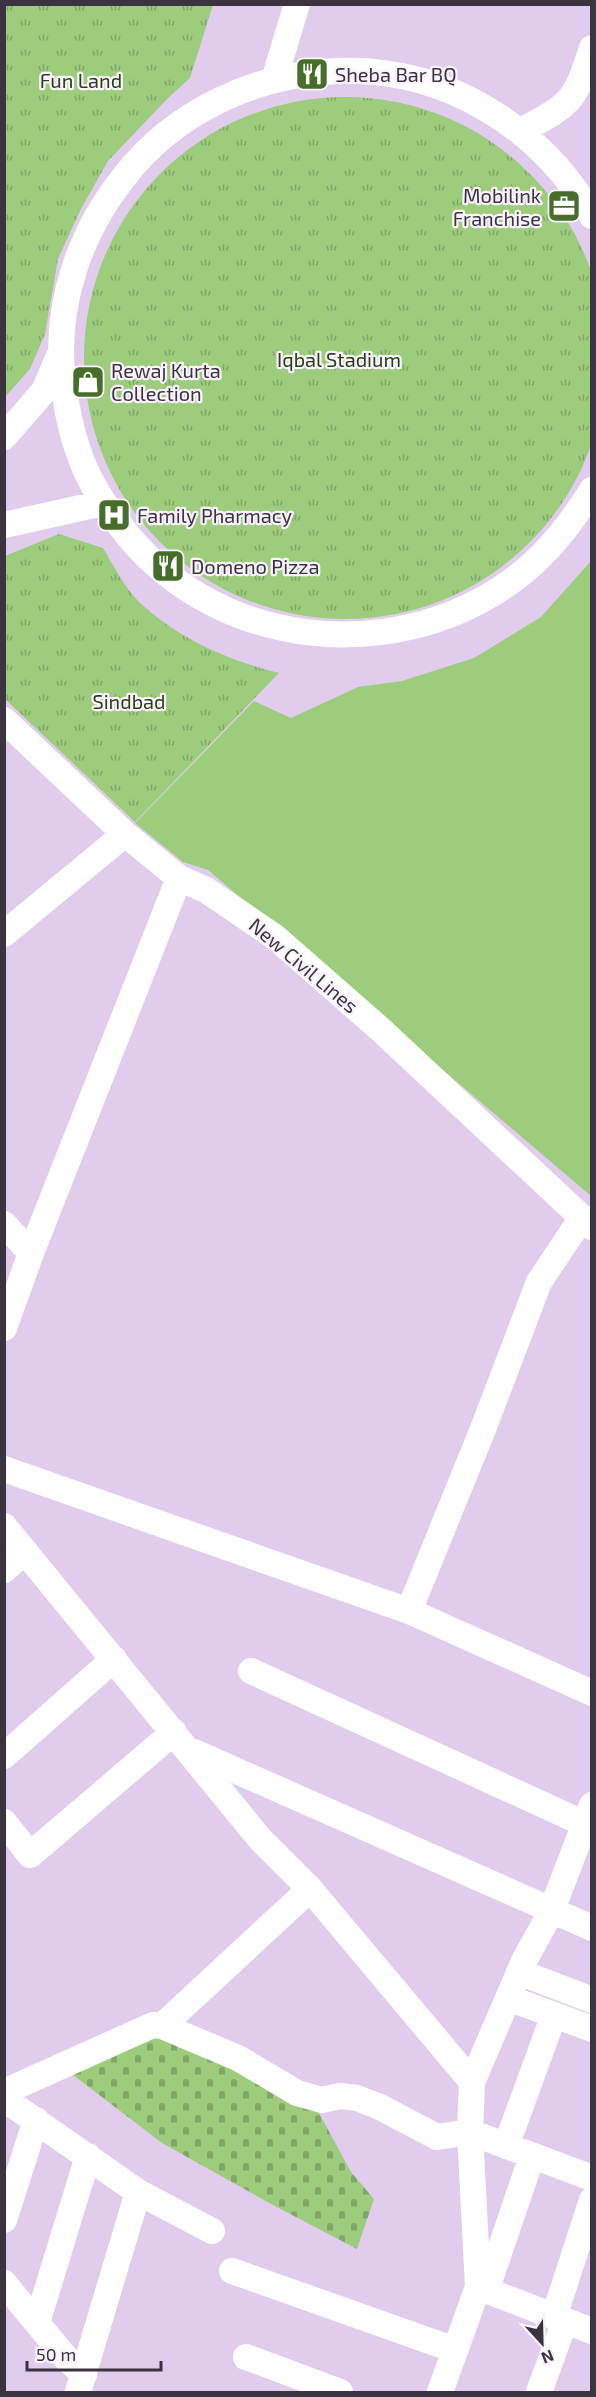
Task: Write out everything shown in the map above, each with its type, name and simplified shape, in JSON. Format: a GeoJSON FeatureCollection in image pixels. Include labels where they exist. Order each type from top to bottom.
{"type":"FeatureCollection","features":[{"type":"Feature","properties":{"kind":"street"},"geometry":{"type":"LineString","coordinates":[[274,80],[297,4]]}},
{"type":"Feature","properties":{"kind":"street"},"geometry":{"type":"LineString","coordinates":[[521,131],[566,105],[574,96],[581,82],[591,48]]}},
{"type":"Feature","properties":{"kind":"street"},"geometry":{"type":"LineString","coordinates":[[591,216],[578,193],[548,156],[521,131],[486,108],[459,94],[402,76],[342,71],[308,73],[274,80],[242,90],[211,104],[182,122],[147,151],[111,194],[93,222],[72,275],[63,319],[60,352],[65,405],[76,446],[103,503],[128,537],[158,567],[192,593],[230,613],[270,627],[312,634],[355,636],[408,628],[439,620],[478,602],[514,579],[546,551],[574,519],[591,490]]}},
{"type":"Feature","properties":{"kind":"street"},"geometry":{"type":"LineString","coordinates":[[4,437],[44,391],[60,352]]}},
{"type":"Feature","properties":{"kind":"street"},"geometry":{"type":"LineString","coordinates":[[4,525],[103,503]]}},
{"type":"Feature","properties":{"kind":"street","name":"New Civil Lines"},"geometry":{"type":"LineString","coordinates":[[4,720],[125,834],[179,878],[206,890],[275,937],[380,1029],[555,1191],[586,1223]]}},
{"type":"Feature","properties":{"kind":"street"},"geometry":{"type":"LineString","coordinates":[[4,934],[125,834]]}},
{"type":"Feature","properties":{"kind":"street"},"geometry":{"type":"LineString","coordinates":[[4,1328],[31,1253],[179,878]]}},
{"type":"Feature","properties":{"kind":"street"},"geometry":{"type":"LineString","coordinates":[[409,1611],[483,1429],[539,1282],[586,1223]]}},
{"type":"Feature","properties":{"kind":"street"},"geometry":{"type":"LineString","coordinates":[[4,1224],[31,1253]]}},
{"type":"Feature","properties":{"kind":"street"},"geometry":{"type":"LineString","coordinates":[[4,1468],[409,1611],[591,1693]]}},
{"type":"Feature","properties":{"kind":"street"},"geometry":{"type":"LineString","coordinates":[[4,1526],[260,1839],[310,1889],[472,2082]]}},
{"type":"Feature","properties":{"kind":"street"},"geometry":{"type":"LineString","coordinates":[[4,1570],[25,1551]]}},
{"type":"Feature","properties":{"kind":"street"},"geometry":{"type":"LineString","coordinates":[[4,1756],[114,1659]]}},
{"type":"Feature","properties":{"kind":"street"},"geometry":{"type":"LineString","coordinates":[[252,1671],[588,1815],[551,1912],[519,1972],[472,2082],[470,2132],[482,2289]]}},
{"type":"Feature","properties":{"kind":"street"},"geometry":{"type":"LineString","coordinates":[[4,1822],[30,1855],[181,1741]]}},
{"type":"Feature","properties":{"kind":"street"},"geometry":{"type":"LineString","coordinates":[[181,1741],[591,1929]]}},
{"type":"Feature","properties":{"kind":"street"},"geometry":{"type":"LineString","coordinates":[[162,2026],[310,1889]]}},
{"type":"Feature","properties":{"kind":"street"},"geometry":{"type":"LineString","coordinates":[[519,1972],[591,2000]]}},
{"type":"Feature","properties":{"kind":"street"},"geometry":{"type":"LineString","coordinates":[[508,1998],[591,2029]]}},
{"type":"Feature","properties":{"kind":"street"},"geometry":{"type":"LineString","coordinates":[[506,2146],[554,2014]]}},
{"type":"Feature","properties":{"kind":"street"},"geometry":{"type":"LineString","coordinates":[[4,2092],[153,2025],[162,2026],[238,2058],[297,2093],[322,2100],[340,2096],[357,2098],[380,2107],[437,2137],[470,2132],[591,2178]]}},
{"type":"Feature","properties":{"kind":"street"},"geometry":{"type":"LineString","coordinates":[[4,2098],[138,2192],[212,2231]]}},
{"type":"Feature","properties":{"kind":"street"},"geometry":{"type":"LineString","coordinates":[[4,2220],[9,2184],[36,2120]]}},
{"type":"Feature","properties":{"kind":"street"},"geometry":{"type":"LineString","coordinates":[[37,2323],[88,2156]]}},
{"type":"Feature","properties":{"kind":"street"},"geometry":{"type":"LineString","coordinates":[[440,2392],[532,2156]]}},
{"type":"Feature","properties":{"kind":"street"},"geometry":{"type":"LineString","coordinates":[[81,2384],[138,2192]]}},
{"type":"Feature","properties":{"kind":"street"},"geometry":{"type":"LineString","coordinates":[[539,2392],[591,2200]]}},
{"type":"Feature","properties":{"kind":"street"},"geometry":{"type":"LineString","coordinates":[[232,2271],[455,2350]]}},
{"type":"Feature","properties":{"kind":"street"},"geometry":{"type":"LineString","coordinates":[[4,2283],[65,2357],[81,2384]]}},
{"type":"Feature","properties":{"kind":"street"},"geometry":{"type":"LineString","coordinates":[[482,2289],[591,2331]]}},
{"type":"Feature","properties":{"kind":"street"},"geometry":{"type":"LineString","coordinates":[[246,2357],[340,2392]]}},
{"type":"Feature","properties":{"kind":"green space","name":"Fun Land"},"geometry":{"type":"Polygon","coordinates":[[[5,4],[213,5],[190,78],[108,161],[81,209],[58,259],[45,334],[30,369],[5,397],[5,4]]]}},
{"type":"Feature","properties":{"kind":"green space","name":"Iqbal Stadium"},"geometry":{"type":"Polygon","coordinates":[[[345,97],[396,102],[445,117],[490,141],[529,174],[562,213],[586,258],[601,307],[606,358],[601,409],[586,458],[562,503],[529,542],[490,575],[445,599],[396,614],[345,619],[294,614],[245,599],[200,575],[161,542],[128,503],[104,458],[89,409],[84,358],[89,307],[104,258],[128,213],[161,174],[200,141],[245,117],[294,102],[345,97]]]}},
{"type":"Feature","properties":{"kind":"green space","name":"Sindbad"},"geometry":{"type":"Polygon","coordinates":[[[59,534],[103,548],[139,602],[170,627],[222,655],[279,673],[135,822],[5,699],[5,556],[59,534]]]}},
{"type":"Feature","properties":{"kind":"green space"},"geometry":{"type":"Polygon","coordinates":[[[591,561],[591,1196],[208,870],[183,862],[135,823],[254,701],[291,718],[358,687],[402,681],[474,658],[541,617],[591,561]]]}},
{"type":"Feature","properties":{"kind":"green space"},"geometry":{"type":"Polygon","coordinates":[[[156,2034],[314,2104],[351,2172],[374,2199],[357,2249],[162,2143],[60,2065],[156,2034]]]}},
{"type":"Feature","properties":{"kind":"place","name":"Sheba Bar BQ"},"geometry":{"type":"Point","coordinates":[312,74]}},
{"type":"Feature","properties":{"kind":"place","name":"Mobilink Franchise"},"geometry":{"type":"Point","coordinates":[564,206]}},
{"type":"Feature","properties":{"kind":"place","name":"Rewaj Kurta Collection"},"geometry":{"type":"Point","coordinates":[88,382]}},
{"type":"Feature","properties":{"kind":"place","name":"Family Pharmacy"},"geometry":{"type":"Point","coordinates":[114,515]}},
{"type":"Feature","properties":{"kind":"place","name":"Domeno Pizza"},"geometry":{"type":"Point","coordinates":[168,566]}}]}
